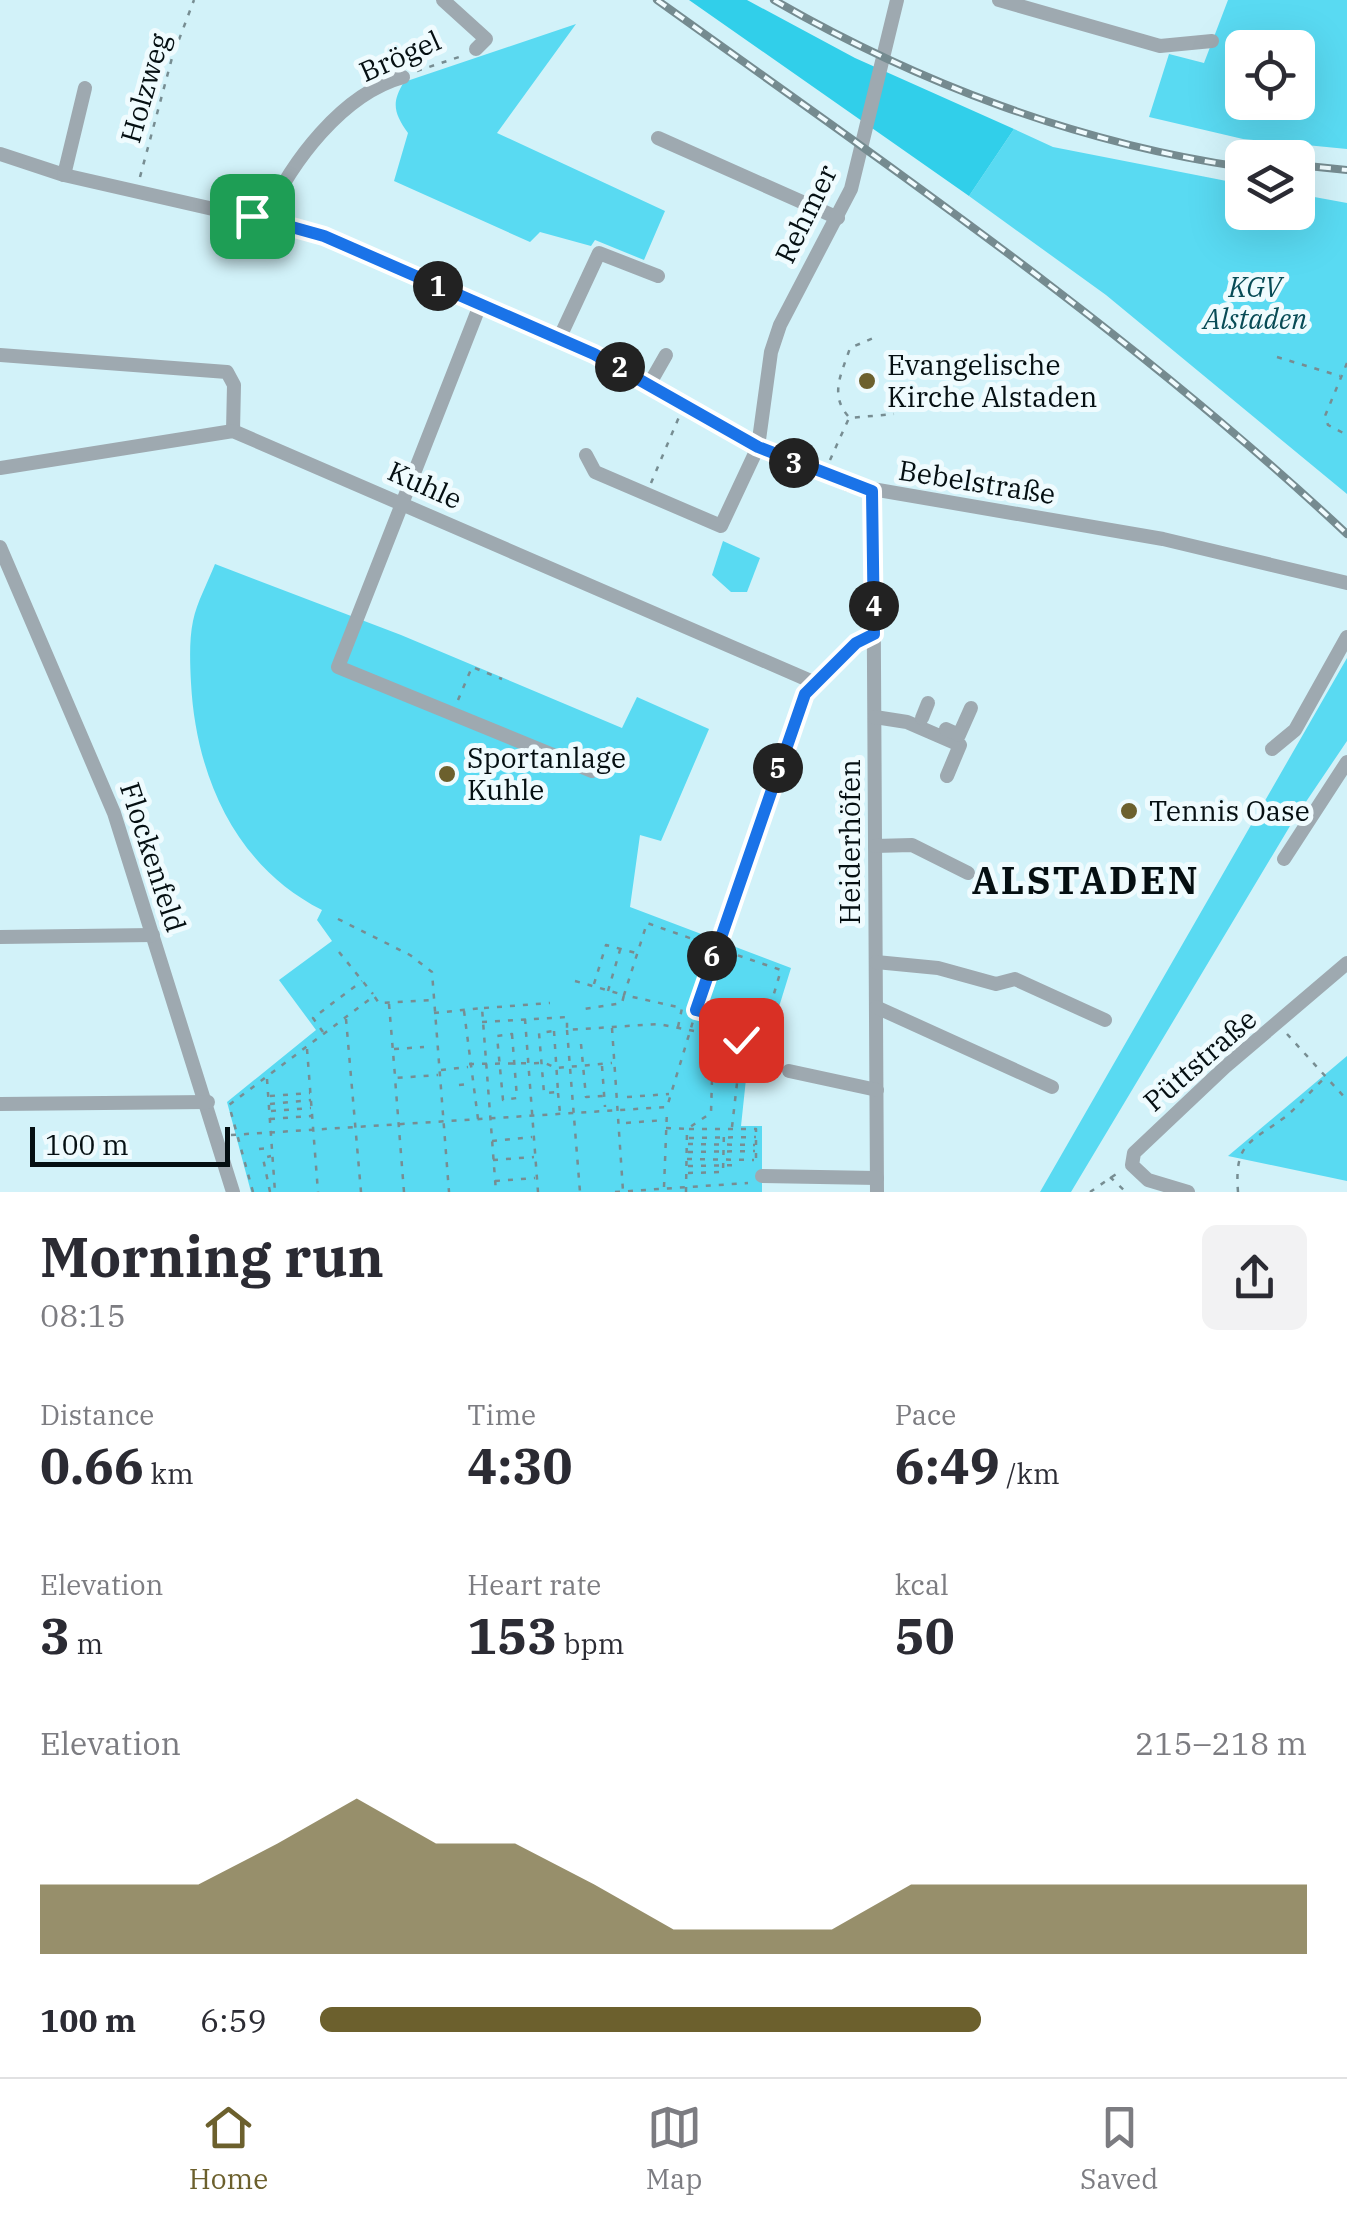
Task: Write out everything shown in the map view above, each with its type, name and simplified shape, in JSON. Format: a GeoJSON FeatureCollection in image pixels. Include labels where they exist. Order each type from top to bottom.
{"type":"FeatureCollection","features":[{"type":"Feature","properties":{"kind":"street"},"geometry":{"type":"LineString","coordinates":[[443,0],[481,44]]}},
{"type":"Feature","properties":{"kind":"street","name":"Rehmer"},"geometry":{"type":"LineString","coordinates":[[646,494],[721,526],[758,447],[775,338],[791,298],[838,218],[857,171],[897,0]]}},
{"type":"Feature","properties":{"kind":"street"},"geometry":{"type":"LineString","coordinates":[[999,0],[1160,46],[1212,41]]}},
{"type":"Feature","properties":{"kind":"street","name":"Brögel"},"geometry":{"type":"LineString","coordinates":[[266,218],[298,162],[323,132],[374,92],[403,77]]}},
{"type":"Feature","properties":{"kind":"street"},"geometry":{"type":"LineString","coordinates":[[64,175],[85,88]]}},
{"type":"Feature","properties":{"kind":"street"},"geometry":{"type":"LineString","coordinates":[[658,138],[838,218]]}},
{"type":"Feature","properties":{"kind":"street","name":"Bebelstraße"},"geometry":{"type":"LineString","coordinates":[[0,154],[64,175],[266,218],[324,236],[650,383],[758,447],[822,475],[872,491],[1164,539],[1347,583]]}},
{"type":"Feature","properties":{"kind":"street"},"geometry":{"type":"LineString","coordinates":[[559,339],[599,253],[658,276]]}},
{"type":"Feature","properties":{"kind":"street"},"geometry":{"type":"LineString","coordinates":[[480,305],[338,667],[592,772]]}},
{"type":"Feature","properties":{"kind":"street"},"geometry":{"type":"LineString","coordinates":[[0,354],[228,372],[234,385],[233,432],[0,468]]}},
{"type":"Feature","properties":{"kind":"street"},"geometry":{"type":"LineString","coordinates":[[650,383],[666,355]]}},
{"type":"Feature","properties":{"kind":"street","name":"Kuhle"},"geometry":{"type":"LineString","coordinates":[[233,432],[814,682]]}},
{"type":"Feature","properties":{"kind":"street"},"geometry":{"type":"LineString","coordinates":[[586,455],[595,472],[646,494]]}},
{"type":"Feature","properties":{"kind":"street","name":"Heiderhöfen"},"geometry":{"type":"LineString","coordinates":[[872,491],[877,1185]]}},
{"type":"Feature","properties":{"kind":"street","name":"Flockenfeld"},"geometry":{"type":"LineString","coordinates":[[0,547],[4,565],[101,780],[208,1102],[233,1192]]}},
{"type":"Feature","properties":{"kind":"street"},"geometry":{"type":"LineString","coordinates":[[716,942],[728,921],[800,705],[814,682],[856,643],[874,634]]}},
{"type":"Feature","properties":{"kind":"street"},"geometry":{"type":"LineString","coordinates":[[1272,749],[1296,730],[1347,637]]}},
{"type":"Feature","properties":{"kind":"street"},"geometry":{"type":"LineString","coordinates":[[922,718],[928,703]]}},
{"type":"Feature","properties":{"kind":"street"},"geometry":{"type":"LineString","coordinates":[[874,713],[905,711],[959,735],[971,708]]}},
{"type":"Feature","properties":{"kind":"street"},"geometry":{"type":"LineString","coordinates":[[874,713],[907,722],[960,745],[947,776]]}},
{"type":"Feature","properties":{"kind":"street"},"geometry":{"type":"LineString","coordinates":[[1284,859],[1347,762]]}},
{"type":"Feature","properties":{"kind":"street"},"geometry":{"type":"LineString","coordinates":[[876,846],[912,845],[968,872]]}},
{"type":"Feature","properties":{"kind":"street"},"geometry":{"type":"LineString","coordinates":[[0,937],[153,935]]}},
{"type":"Feature","properties":{"kind":"street"},"geometry":{"type":"LineString","coordinates":[[876,962],[938,968],[996,984],[1015,979],[1105,1020]]}},
{"type":"Feature","properties":{"kind":"street","name":"Püttstraße"},"geometry":{"type":"LineString","coordinates":[[1132,1165],[1138,1148],[1347,964]]}},
{"type":"Feature","properties":{"kind":"street"},"geometry":{"type":"LineString","coordinates":[[876,1007],[1052,1087]]}},
{"type":"Feature","properties":{"kind":"street"},"geometry":{"type":"LineString","coordinates":[[789,1071],[877,1090]]}},
{"type":"Feature","properties":{"kind":"street"},"geometry":{"type":"LineString","coordinates":[[0,1104],[208,1102]]}},
{"type":"Feature","properties":{"kind":"street"},"geometry":{"type":"LineString","coordinates":[[1132,1165],[1145,1179],[1188,1192]]}},
{"type":"Feature","properties":{"kind":"street"},"geometry":{"type":"LineString","coordinates":[[758,1178],[877,1185]]}},
{"type":"Feature","properties":{"kind":"path","name":"Holzweg"},"geometry":{"type":"LineString","coordinates":[[137,188],[172,58],[194,0]]}},
{"type":"Feature","properties":{"kind":"path","name":"Brögel"},"geometry":{"type":"LineString","coordinates":[[403,77],[481,44]]}},
{"type":"Feature","properties":{"kind":"path"},"geometry":{"type":"LineString","coordinates":[[849,418],[839,406],[836,391],[850,348],[878,336]]}},
{"type":"Feature","properties":{"kind":"path"},"geometry":{"type":"LineString","coordinates":[[1277,356],[1341,376]]}},
{"type":"Feature","properties":{"kind":"path"},"geometry":{"type":"LineString","coordinates":[[1347,363],[1326,420],[1347,435]]}},
{"type":"Feature","properties":{"kind":"path"},"geometry":{"type":"LineString","coordinates":[[646,494],[683,404]]}},
{"type":"Feature","properties":{"kind":"path"},"geometry":{"type":"LineString","coordinates":[[849,418],[894,414]]}},
{"type":"Feature","properties":{"kind":"path"},"geometry":{"type":"LineString","coordinates":[[822,475],[849,418]]}},
{"type":"Feature","properties":{"kind":"path"},"geometry":{"type":"LineString","coordinates":[[452,716],[472,667],[502,680]]}},
{"type":"Feature","properties":{"kind":"path"},"geometry":{"type":"LineString","coordinates":[[338,919],[410,955],[432,972],[449,1192]]}},
{"type":"Feature","properties":{"kind":"path"},"geometry":{"type":"LineString","coordinates":[[584,1009],[622,1004],[647,923],[716,942],[781,970],[764,1027],[696,1010]]}},
{"type":"Feature","properties":{"kind":"path"},"geometry":{"type":"LineString","coordinates":[[664,1188],[667,1107],[716,942]]}},
{"type":"Feature","properties":{"kind":"path"},"geometry":{"type":"LineString","coordinates":[[593,986],[606,945],[638,953]]}},
{"type":"Feature","properties":{"kind":"path"},"geometry":{"type":"LineString","coordinates":[[608,991],[621,949]]}},
{"type":"Feature","properties":{"kind":"path"},"geometry":{"type":"LineString","coordinates":[[339,952],[379,1003],[433,1000]]}},
{"type":"Feature","properties":{"kind":"path"},"geometry":{"type":"LineString","coordinates":[[324,1033],[313,1018],[362,981]]}},
{"type":"Feature","properties":{"kind":"path"},"geometry":{"type":"LineString","coordinates":[[575,981],[682,1008],[678,1028]]}},
{"type":"Feature","properties":{"kind":"path"},"geometry":{"type":"LineString","coordinates":[[253,1192],[229,1105],[374,996]]}},
{"type":"Feature","properties":{"kind":"path"},"geometry":{"type":"LineString","coordinates":[[389,1003],[404,1192]]}},
{"type":"Feature","properties":{"kind":"path"},"geometry":{"type":"LineString","coordinates":[[434,1013],[550,1004]]}},
{"type":"Feature","properties":{"kind":"path"},"geometry":{"type":"LineString","coordinates":[[482,1008],[496,1192]]}},
{"type":"Feature","properties":{"kind":"path"},"geometry":{"type":"LineString","coordinates":[[464,1010],[470,1084],[478,1118]]}},
{"type":"Feature","properties":{"kind":"path"},"geometry":{"type":"LineString","coordinates":[[346,1016],[361,1192]]}},
{"type":"Feature","properties":{"kind":"path"},"geometry":{"type":"LineString","coordinates":[[482,1022],[567,1016],[580,1192]]}},
{"type":"Feature","properties":{"kind":"path"},"geometry":{"type":"LineString","coordinates":[[525,1019],[538,1192]]}},
{"type":"Feature","properties":{"kind":"path"},"geometry":{"type":"LineString","coordinates":[[732,1129],[744,1022]]}},
{"type":"Feature","properties":{"kind":"path"},"geometry":{"type":"LineString","coordinates":[[1278,1024],[1347,1100]]}},
{"type":"Feature","properties":{"kind":"path"},"geometry":{"type":"LineString","coordinates":[[612,1027],[623,1192]]}},
{"type":"Feature","properties":{"kind":"path"},"geometry":{"type":"LineString","coordinates":[[567,1030],[678,1028],[741,1040]]}},
{"type":"Feature","properties":{"kind":"path"},"geometry":{"type":"LineString","coordinates":[[558,1092],[544,1093],[539,1033],[554,1031],[560,1113]]}},
{"type":"Feature","properties":{"kind":"path"},"geometry":{"type":"LineString","coordinates":[[512,1034],[517,1098],[503,1100],[499,1062],[497,1036],[512,1034]]}},
{"type":"Feature","properties":{"kind":"path"},"geometry":{"type":"LineString","coordinates":[[581,1044],[586,1097],[604,1096]]}},
{"type":"Feature","properties":{"kind":"path"},"geometry":{"type":"LineString","coordinates":[[307,1046],[318,1192]]}},
{"type":"Feature","properties":{"kind":"path"},"geometry":{"type":"LineString","coordinates":[[392,1049],[424,1046]]}},
{"type":"Feature","properties":{"kind":"path"},"geometry":{"type":"LineString","coordinates":[[395,1078],[485,1062],[556,1068],[614,1063]]}},
{"type":"Feature","properties":{"kind":"path"},"geometry":{"type":"LineString","coordinates":[[602,1064],[606,1110]]}},
{"type":"Feature","properties":{"kind":"path"},"geometry":{"type":"LineString","coordinates":[[266,1077],[272,1192]]}},
{"type":"Feature","properties":{"kind":"path"},"geometry":{"type":"LineString","coordinates":[[1238,1192],[1238,1159],[1248,1141],[1284,1118],[1326,1077]]}},
{"type":"Feature","properties":{"kind":"path"},"geometry":{"type":"LineString","coordinates":[[711,1111],[712,1079],[736,1080]]}},
{"type":"Feature","properties":{"kind":"path"},"geometry":{"type":"LineString","coordinates":[[459,1085],[470,1084]]}},
{"type":"Feature","properties":{"kind":"path"},"geometry":{"type":"LineString","coordinates":[[268,1096],[310,1093]]}},
{"type":"Feature","properties":{"kind":"path"},"geometry":{"type":"LineString","coordinates":[[627,1097],[671,1094]]}},
{"type":"Feature","properties":{"kind":"path"},"geometry":{"type":"LineString","coordinates":[[712,1096],[721,1096]]}},
{"type":"Feature","properties":{"kind":"path"},"geometry":{"type":"LineString","coordinates":[[269,1104],[311,1100]]}},
{"type":"Feature","properties":{"kind":"path"},"geometry":{"type":"LineString","coordinates":[[218,1136],[667,1107]]}},
{"type":"Feature","properties":{"kind":"path"},"geometry":{"type":"LineString","coordinates":[[270,1111],[311,1108]]}},
{"type":"Feature","properties":{"kind":"path"},"geometry":{"type":"LineString","coordinates":[[687,1129],[711,1111],[721,1111]]}},
{"type":"Feature","properties":{"kind":"path"},"geometry":{"type":"LineString","coordinates":[[270,1120],[312,1116]]}},
{"type":"Feature","properties":{"kind":"path"},"geometry":{"type":"LineString","coordinates":[[626,1122],[667,1120]]}},
{"type":"Feature","properties":{"kind":"path"},"geometry":{"type":"LineString","coordinates":[[615,1192],[758,1178],[756,1129],[666,1128]]}},
{"type":"Feature","properties":{"kind":"path"},"geometry":{"type":"LineString","coordinates":[[686,1192],[687,1129]]}},
{"type":"Feature","properties":{"kind":"path"},"geometry":{"type":"LineString","coordinates":[[686,1173],[723,1172],[724,1129]]}},
{"type":"Feature","properties":{"kind":"path"},"geometry":{"type":"LineString","coordinates":[[492,1141],[534,1137]]}},
{"type":"Feature","properties":{"kind":"path"},"geometry":{"type":"LineString","coordinates":[[687,1138],[756,1137]]}},
{"type":"Feature","properties":{"kind":"path"},"geometry":{"type":"LineString","coordinates":[[687,1144],[756,1145]]}},
{"type":"Feature","properties":{"kind":"path"},"geometry":{"type":"LineString","coordinates":[[260,1149],[272,1148]]}},
{"type":"Feature","properties":{"kind":"path"},"geometry":{"type":"LineString","coordinates":[[687,1152],[756,1151]]}},
{"type":"Feature","properties":{"kind":"path"},"geometry":{"type":"LineString","coordinates":[[272,1155],[263,1158],[272,1192]]}},
{"type":"Feature","properties":{"kind":"path"},"geometry":{"type":"LineString","coordinates":[[493,1160],[535,1157]]}},
{"type":"Feature","properties":{"kind":"path"},"geometry":{"type":"LineString","coordinates":[[686,1159],[756,1160]]}},
{"type":"Feature","properties":{"kind":"path"},"geometry":{"type":"LineString","coordinates":[[1090,1192],[1109,1176],[1132,1165]]}},
{"type":"Feature","properties":{"kind":"path"},"geometry":{"type":"LineString","coordinates":[[686,1166],[739,1166]]}},
{"type":"Feature","properties":{"kind":"path"},"geometry":{"type":"LineString","coordinates":[[1109,1176],[1126,1192]]}},
{"type":"Feature","properties":{"kind":"path"},"geometry":{"type":"LineString","coordinates":[[495,1181],[537,1178]]}},
{"type":"Feature","properties":{"kind":"path"},"geometry":{"type":"LineString","coordinates":[[737,1183],[738,1192]]}},
{"type":"Feature","properties":{"kind":"path"},"geometry":{"type":"LineString","coordinates":[[705,1184],[705,1192]]}},
{"type":"Feature","properties":{"kind":"path"},"geometry":{"type":"LineString","coordinates":[[720,1184],[721,1192]]}},
{"type":"Feature","properties":{"kind":"path"},"geometry":{"type":"LineString","coordinates":[[727,1184],[728,1192]]}},
{"type":"Feature","properties":{"kind":"path"},"geometry":{"type":"LineString","coordinates":[[698,1185],[699,1192]]}},
{"type":"Feature","properties":{"kind":"green space"},"geometry":{"type":"Polygon","coordinates":[[[1228,0],[1347,0],[1347,149],[1315,146],[1315,140],[1243,139],[1149,117],[1169,54],[1204,63],[1228,0]]]}},
{"type":"Feature","properties":{"kind":"green space"},"geometry":{"type":"Polygon","coordinates":[[[576,24],[497,133],[665,211],[644,260],[595,240],[591,246],[540,232],[530,242],[394,181],[408,133],[396,108],[404,82],[576,24]]]}},
{"type":"Feature","properties":{"kind":"green space","name":"KGV Alstaden"},"geometry":{"type":"Polygon","coordinates":[[[1014,129],[1053,147],[1225,181],[1225,230],[1315,230],[1315,197],[1347,203],[1347,494],[1106,295],[969,196],[1014,129]]]}},
{"type":"Feature","properties":{"kind":"green space"},"geometry":{"type":"Polygon","coordinates":[[[723,541],[760,558],[747,592],[731,592],[712,575],[723,541]]]}},
{"type":"Feature","properties":{"kind":"green space"},"geometry":{"type":"Polygon","coordinates":[[[215,564],[401,635],[622,728],[637,697],[709,729],[661,841],[640,835],[630,907],[791,968],[770,1036],[751,1032],[741,1126],[762,1126],[762,1192],[251,1192],[227,1102],[316,1030],[279,980],[332,941],[317,920],[322,910],[266,869],[244,843],[226,815],[201,752],[194,718],[191,636],[197,607],[215,564]]]}},
{"type":"Feature","properties":{"kind":"green space"},"geometry":{"type":"Polygon","coordinates":[[[1347,658],[1347,741],[1293,821],[1071,1192],[1040,1192],[1347,658]]]}},
{"type":"Feature","properties":{"kind":"green space"},"geometry":{"type":"Polygon","coordinates":[[[1347,1056],[1347,1181],[1228,1156],[1347,1056]]]}},
{"type":"Feature","properties":{"kind":"shaded area"},"geometry":{"type":"Polygon","coordinates":[[[689,0],[747,0],[855,58],[1014,129],[969,196],[689,0]]]}},
{"type":"Feature","properties":{"kind":"railway"},"geometry":{"type":"LineString","coordinates":[[657,0],[1098,322],[1183,390],[1347,534]]}},
{"type":"Feature","properties":{"kind":"railway"},"geometry":{"type":"LineString","coordinates":[[774,0],[885,58],[1000,106],[1120,142],[1225,164]]}},
{"type":"Feature","properties":{"kind":"railway"},"geometry":{"type":"LineString","coordinates":[[1315,167],[1347,170]]}},
{"type":"Feature","properties":{"kind":"place","name":"Evangelische Kirche Alstaden"},"geometry":{"type":"Point","coordinates":[867,381]}},
{"type":"Feature","properties":{"kind":"place","name":"Sportanlage Kuhle"},"geometry":{"type":"Point","coordinates":[447,774]}},
{"type":"Feature","properties":{"kind":"place","name":"Tennis Oase"},"geometry":{"type":"Point","coordinates":[1129,811]}},
{"type":"Feature","properties":{"kind":"district","name":"ALSTADEN"},"geometry":{"type":"Point","coordinates":[1086,881]}},
{"type":"Feature","properties":{"kind":"route"},"geometry":{"type":"LineString","coordinates":[[252,216],[324,236],[594,354],[758,447],[822,475],[872,491],[874,634],[856,643],[805,694],[696,1010],[744,1022],[741,1040]]}}]}
